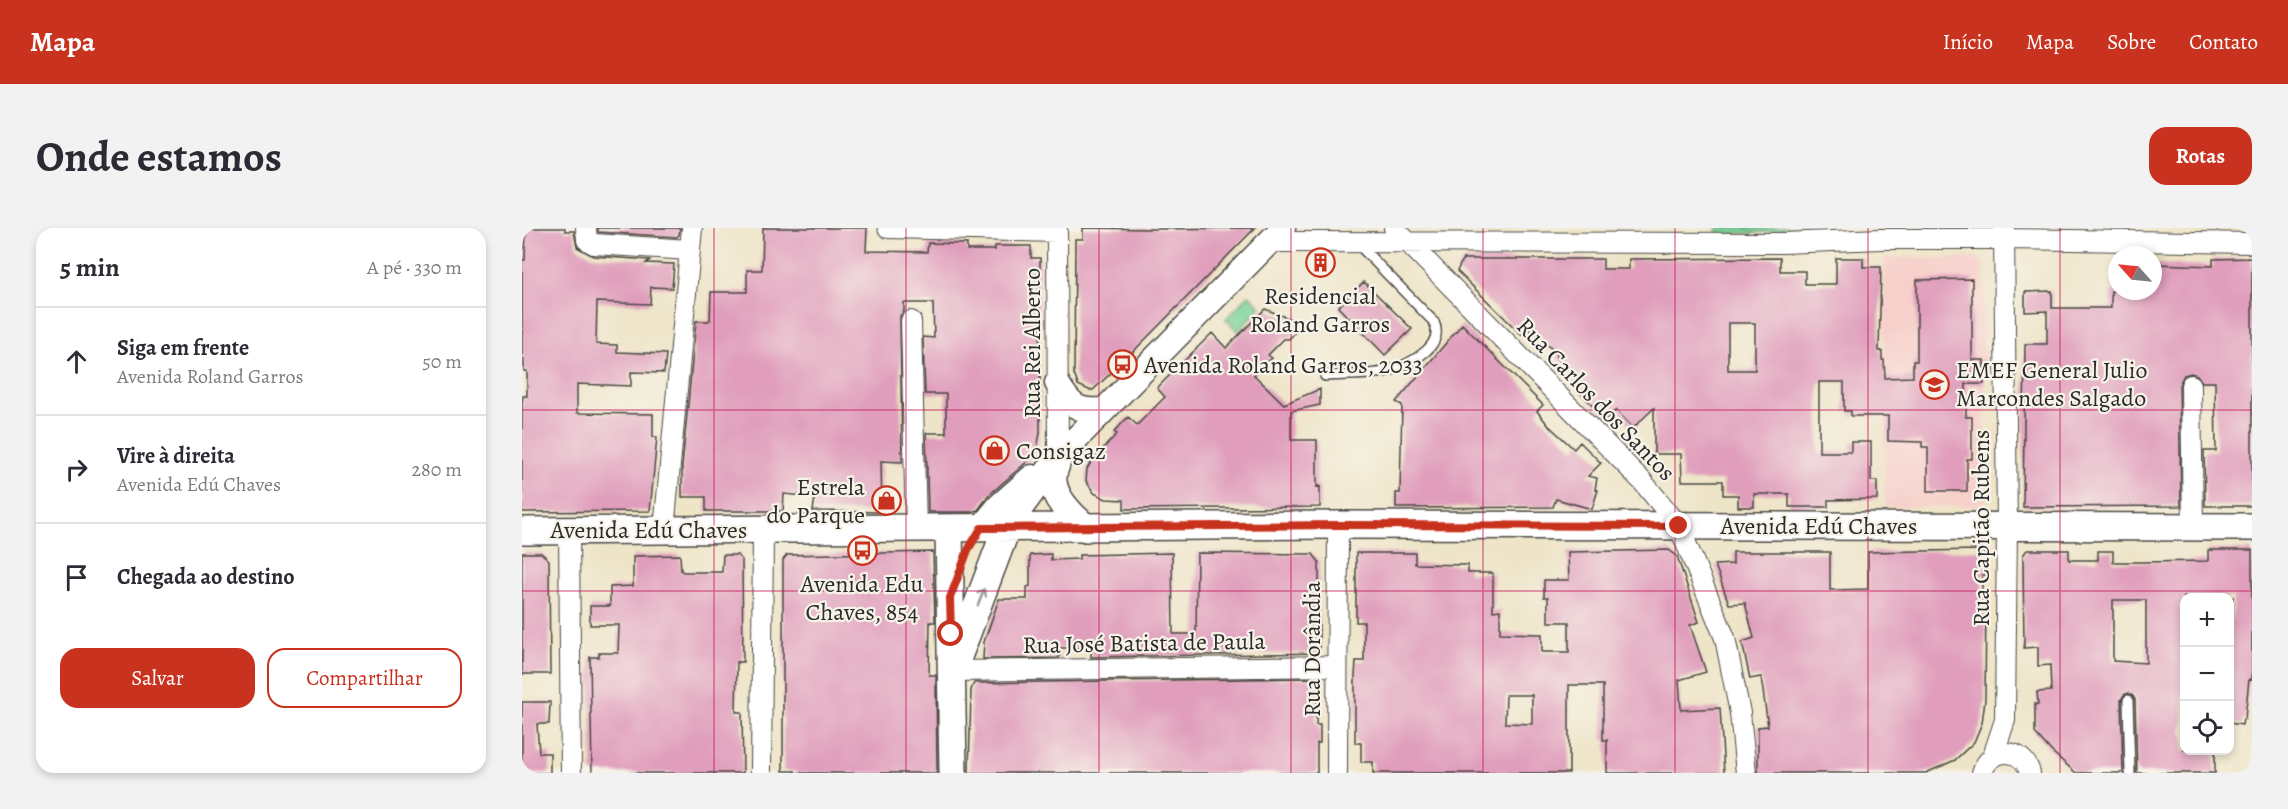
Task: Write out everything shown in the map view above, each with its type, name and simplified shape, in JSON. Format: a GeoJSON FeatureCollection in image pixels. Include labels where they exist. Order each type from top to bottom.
{"type":"FeatureCollection","features":[{"type":"Feature","properties":{"kind":"main road"},"geometry":{"type":"LineString","coordinates":[[1058,457],[1053,476],[1055,489],[1073,517],[1086,528]]}},
{"type":"Feature","properties":{"kind":"main road","name":"Avenida Edú Chaves"},"geometry":{"type":"LineString","coordinates":[[522,531],[1338,525],[2252,527]]}},
{"type":"Feature","properties":{"kind":"main road"},"geometry":{"type":"LineString","coordinates":[[953,671],[1007,527]]}},
{"type":"Feature","properties":{"kind":"main road"},"geometry":{"type":"LineString","coordinates":[[949,528],[953,773]]}},
{"type":"Feature","properties":{"kind":"main road"},"geometry":{"type":"LineString","coordinates":[[950,598],[968,550],[981,528]]}},
{"type":"Feature","properties":{"kind":"street"},"geometry":{"type":"LineString","coordinates":[[586,228],[587,240],[594,244],[690,250]]}},
{"type":"Feature","properties":{"kind":"street"},"geometry":{"type":"LineString","coordinates":[[664,530],[692,228]]}},
{"type":"Feature","properties":{"kind":"street"},"geometry":{"type":"LineString","coordinates":[[888,228],[1057,230]]}},
{"type":"Feature","properties":{"kind":"street","name":"Rua Carlos dos Santos"},"geometry":{"type":"LineString","coordinates":[[1394,228],[1642,481],[1679,526],[1725,638],[1740,713],[1746,773]]}},
{"type":"Feature","properties":{"kind":"street"},"geometry":{"type":"LineString","coordinates":[[1853,228],[1881,239]]}},
{"type":"Feature","properties":{"kind":"street"},"geometry":{"type":"LineString","coordinates":[[2166,242],[2191,228]]}},
{"type":"Feature","properties":{"kind":"street","name":"Rua Rei Alberto"},"geometry":{"type":"LineString","coordinates":[[1057,230],[1058,457]]}},
{"type":"Feature","properties":{"kind":"street"},"geometry":{"type":"LineString","coordinates":[[981,528],[999,506],[1058,457],[1276,235],[1355,241],[1408,242],[1783,243],[2005,233],[2166,242],[2252,243]]}},
{"type":"Feature","properties":{"kind":"street","name":"Rua Capitão Rubens"},"geometry":{"type":"LineString","coordinates":[[1983,767],[2005,720],[2007,527],[2005,233]]}},
{"type":"Feature","properties":{"kind":"street"},"geometry":{"type":"LineString","coordinates":[[911,321],[916,528]]}},
{"type":"Feature","properties":{"kind":"street"},"geometry":{"type":"LineString","coordinates":[[1057,383],[1068,400],[1077,408],[1086,411],[1104,410]]}},
{"type":"Feature","properties":{"kind":"street"},"geometry":{"type":"LineString","coordinates":[[2191,385],[2193,527]]}},
{"type":"Feature","properties":{"kind":"street"},"geometry":{"type":"LineString","coordinates":[[1007,527],[1058,457]]}},
{"type":"Feature","properties":{"kind":"street","name":"Rua Dorândia"},"geometry":{"type":"LineString","coordinates":[[1337,773],[1338,525]]}},
{"type":"Feature","properties":{"kind":"street"},"geometry":{"type":"LineString","coordinates":[[761,773],[764,529]]}},
{"type":"Feature","properties":{"kind":"street"},"geometry":{"type":"LineString","coordinates":[[569,531],[571,773]]}},
{"type":"Feature","properties":{"kind":"street","name":"Rua José Batista de Paula"},"geometry":{"type":"LineString","coordinates":[[953,671],[1336,666]]}},
{"type":"Feature","properties":{"kind":"street","name":"Rua Capitão Rubens"},"geometry":{"type":"LineString","coordinates":[[2005,720],[2028,769]]}},
{"type":"Feature","properties":{"kind":"street"},"geometry":{"type":"LineString","coordinates":[[1983,767],[2007,752],[2028,769]]}},
{"type":"Feature","properties":{"kind":"lane"},"geometry":{"type":"LineString","coordinates":[[1325,376],[1391,371],[1412,363],[1431,347],[1436,336],[1437,329],[1434,322],[1355,241]]}},
{"type":"Feature","properties":{"kind":"lane"},"geometry":{"type":"LineString","coordinates":[[2128,699],[2130,773]]}},
{"type":"Feature","properties":{"kind":"shaded area","name":"EMEF General Julio Marcondes Salgado"},"geometry":{"type":"Polygon","coordinates":[[[1884,258],[1977,258],[1984,264],[1985,503],[1980,506],[1885,507],[1884,258]]]}},
{"type":"Feature","properties":{"kind":"green space"},"geometry":{"type":"Polygon","coordinates":[[[1717,228],[1808,228],[1808,229],[1716,234],[1717,228]]]}},
{"type":"Feature","properties":{"kind":"green space"},"geometry":{"type":"Polygon","coordinates":[[[1249,295],[1261,307],[1238,331],[1226,319],[1249,295]]]}},
{"type":"Feature","properties":{"kind":"building"},"geometry":{"type":"Polygon","coordinates":[[[526,228],[565,228],[565,231],[574,231],[577,247],[593,256],[674,264],[672,288],[651,287],[650,304],[597,302],[596,344],[617,345],[617,352],[666,354],[664,373],[631,372],[631,386],[577,384],[577,413],[653,414],[653,437],[657,437],[650,511],[522,512],[522,403],[523,396],[527,396],[527,371],[524,371],[524,359],[522,359],[522,260],[525,260],[526,228]]]}},
{"type":"Feature","properties":{"kind":"building"},"geometry":{"type":"Polygon","coordinates":[[[598,228],[680,228],[677,237],[598,232],[598,228]]]}},
{"type":"Feature","properties":{"kind":"building"},"geometry":{"type":"Polygon","coordinates":[[[763,228],[867,228],[866,251],[927,252],[928,243],[967,244],[967,250],[995,250],[995,246],[1031,246],[1031,258],[1040,258],[1040,433],[1037,448],[1029,460],[989,495],[978,510],[928,512],[926,433],[946,433],[946,394],[925,394],[923,337],[934,338],[933,303],[904,303],[904,311],[900,316],[902,462],[881,461],[882,512],[813,511],[815,497],[784,494],[783,511],[706,511],[706,497],[682,497],[682,466],[696,321],[710,320],[711,292],[747,292],[747,270],[762,270],[763,228]]]}},
{"type":"Feature","properties":{"kind":"building"},"geometry":{"type":"Polygon","coordinates":[[[1083,228],[1255,228],[1124,361],[1093,390],[1089,390],[1078,385],[1074,374],[1075,239],[1083,239],[1083,228]]]}},
{"type":"Feature","properties":{"kind":"building"},"geometry":{"type":"Polygon","coordinates":[[[1780,258],[1780,271],[1805,271],[1805,284],[1836,284],[1836,258],[1863,258],[1863,267],[1881,267],[1879,351],[1882,351],[1882,360],[1884,360],[1885,378],[1913,377],[1913,361],[1917,361],[1917,280],[1972,279],[1972,360],[1984,360],[1984,384],[1966,384],[1966,417],[1972,417],[1972,459],[1967,459],[1967,491],[1928,491],[1928,447],[1922,447],[1922,442],[1888,441],[1888,416],[1851,416],[1851,411],[1844,411],[1844,382],[1819,382],[1819,452],[1851,452],[1851,442],[1871,442],[1871,481],[1877,481],[1877,499],[1828,500],[1828,507],[1789,507],[1789,494],[1754,494],[1754,507],[1738,507],[1738,495],[1723,495],[1723,481],[1682,481],[1681,454],[1654,454],[1654,408],[1633,428],[1616,410],[1607,419],[1571,384],[1577,378],[1556,357],[1558,355],[1534,332],[1528,329],[1522,335],[1457,271],[1463,259],[1603,259],[1603,269],[1629,269],[1629,259],[1780,258]],[[1728,323],[1728,370],[1755,370],[1755,323],[1728,323]]]}},
{"type":"Feature","properties":{"kind":"building"},"geometry":{"type":"Polygon","coordinates":[[[2252,258],[2252,506],[2205,506],[2204,451],[2216,451],[2215,382],[2202,382],[2197,375],[2191,373],[2184,375],[2179,385],[2181,506],[2023,507],[2025,344],[2047,344],[2047,311],[2025,312],[2025,292],[2052,291],[2052,308],[2111,308],[2111,300],[2162,300],[2162,264],[2213,266],[2213,259],[2252,258]]]}},
{"type":"Feature","properties":{"kind":"building"},"geometry":{"type":"Polygon","coordinates":[[[1364,282],[1412,329],[1385,355],[1338,307],[1364,282]]]}},
{"type":"Feature","properties":{"kind":"building"},"geometry":{"type":"Polygon","coordinates":[[[1265,309],[1303,324],[1289,339],[1284,339],[1268,355],[1272,358],[1254,375],[1284,404],[1320,389],[1320,405],[1291,411],[1291,440],[1317,440],[1317,487],[1320,486],[1320,507],[1124,509],[1124,500],[1106,499],[1094,493],[1086,481],[1087,469],[1093,459],[1117,434],[1114,432],[1128,417],[1137,425],[1165,397],[1157,388],[1212,333],[1226,348],[1265,309]]]}},
{"type":"Feature","properties":{"kind":"building"},"geometry":{"type":"Polygon","coordinates":[[[1462,324],[1543,405],[1537,411],[1548,425],[1574,449],[1580,442],[1601,463],[1588,476],[1597,478],[1595,490],[1598,490],[1592,509],[1556,499],[1553,507],[1396,508],[1396,493],[1400,493],[1402,405],[1396,402],[1462,324]]]}},
{"type":"Feature","properties":{"kind":"building"},"geometry":{"type":"Polygon","coordinates":[[[1669,550],[1677,556],[1699,622],[1690,625],[1706,672],[1679,680],[1681,710],[1720,708],[1724,773],[1607,773],[1607,740],[1603,740],[1603,685],[1569,685],[1569,773],[1373,773],[1373,762],[1361,762],[1361,743],[1355,743],[1355,676],[1356,661],[1364,661],[1364,622],[1356,622],[1356,553],[1415,553],[1415,564],[1468,565],[1468,573],[1493,573],[1493,611],[1500,610],[1500,633],[1542,634],[1542,652],[1569,652],[1569,622],[1548,622],[1548,597],[1544,597],[1544,580],[1569,580],[1568,552],[1669,550]],[[1506,695],[1505,723],[1532,724],[1532,695],[1506,695]]]}},
{"type":"Feature","properties":{"kind":"building"},"geometry":{"type":"Polygon","coordinates":[[[1978,550],[1986,556],[1986,575],[1982,575],[1982,604],[1986,604],[1985,700],[1982,723],[1974,742],[1955,760],[1926,773],[1758,773],[1758,727],[1768,726],[1761,677],[1750,679],[1742,642],[1754,638],[1745,603],[1729,604],[1715,565],[1733,564],[1733,552],[1830,552],[1830,590],[1868,589],[1868,552],[1978,550]]]}},
{"type":"Feature","properties":{"kind":"building"},"geometry":{"type":"Polygon","coordinates":[[[2027,550],[2069,550],[2069,560],[2098,560],[2098,551],[2113,551],[2113,562],[2208,561],[2208,550],[2252,550],[2252,680],[2249,679],[2245,719],[2242,725],[2234,724],[2234,593],[2180,593],[2180,755],[2215,755],[2215,773],[2137,773],[2135,700],[2128,693],[2121,700],[2123,773],[2076,773],[2035,733],[2037,692],[2051,691],[2050,665],[2038,666],[2038,647],[2024,648],[2023,555],[2027,550]],[[2113,600],[2113,661],[2146,663],[2146,600],[2113,600]]]}},
{"type":"Feature","properties":{"kind":"building"},"geometry":{"type":"Polygon","coordinates":[[[933,552],[935,622],[930,622],[929,675],[936,675],[937,773],[795,773],[795,771],[783,771],[783,560],[787,555],[933,552]]]}},
{"type":"Feature","properties":{"kind":"building"},"geometry":{"type":"Polygon","coordinates":[[[522,553],[541,553],[549,560],[550,674],[522,674],[522,553]]]}},
{"type":"Feature","properties":{"kind":"building"},"geometry":{"type":"Polygon","coordinates":[[[1172,553],[1173,634],[1196,634],[1197,553],[1313,554],[1319,562],[1319,653],[1091,657],[1091,648],[1059,648],[1059,658],[983,659],[984,642],[999,599],[1027,599],[1027,587],[1030,586],[1030,555],[1051,554],[1051,560],[1079,559],[1079,555],[1172,553]]]}},
{"type":"Feature","properties":{"kind":"building"},"geometry":{"type":"Polygon","coordinates":[[[680,555],[681,571],[684,572],[722,572],[723,555],[737,555],[742,560],[743,662],[737,662],[736,712],[742,712],[743,773],[592,773],[590,657],[599,657],[599,653],[618,653],[619,625],[590,625],[590,606],[610,606],[610,587],[633,586],[633,556],[680,555]]]}},
{"type":"Feature","properties":{"kind":"building"},"geometry":{"type":"Polygon","coordinates":[[[1310,678],[1319,684],[1316,725],[1320,725],[1320,743],[1317,743],[1317,773],[969,773],[971,690],[974,683],[1310,678]]]}},
{"type":"Feature","properties":{"kind":"building"},"geometry":{"type":"Polygon","coordinates":[[[522,702],[550,702],[549,724],[537,724],[539,753],[550,753],[550,773],[522,773],[522,702]]]}},
{"type":"Feature","properties":{"kind":"place","name":"Residencial Roland Garros"},"geometry":{"type":"Point","coordinates":[1320,263]}},
{"type":"Feature","properties":{"kind":"place","name":"Avenida Roland Garros, 2033"},"geometry":{"type":"Point","coordinates":[1123,365]}},
{"type":"Feature","properties":{"kind":"place","name":"EMEF General Julio Marcondes Salgado"},"geometry":{"type":"Point","coordinates":[1935,384]}},
{"type":"Feature","properties":{"kind":"place","name":"Consigaz"},"geometry":{"type":"Point","coordinates":[995,451]}},
{"type":"Feature","properties":{"kind":"place","name":"Estrela do Parque"},"geometry":{"type":"Point","coordinates":[886,501]}},
{"type":"Feature","properties":{"kind":"place","name":"Avenida Edu Chaves, 854"},"geometry":{"type":"Point","coordinates":[862,551]}},
{"type":"Feature","properties":{"kind":"route"},"geometry":{"type":"LineString","coordinates":[[951,634],[950,598],[968,550],[981,528],[1338,525],[1679,526]]}}]}
